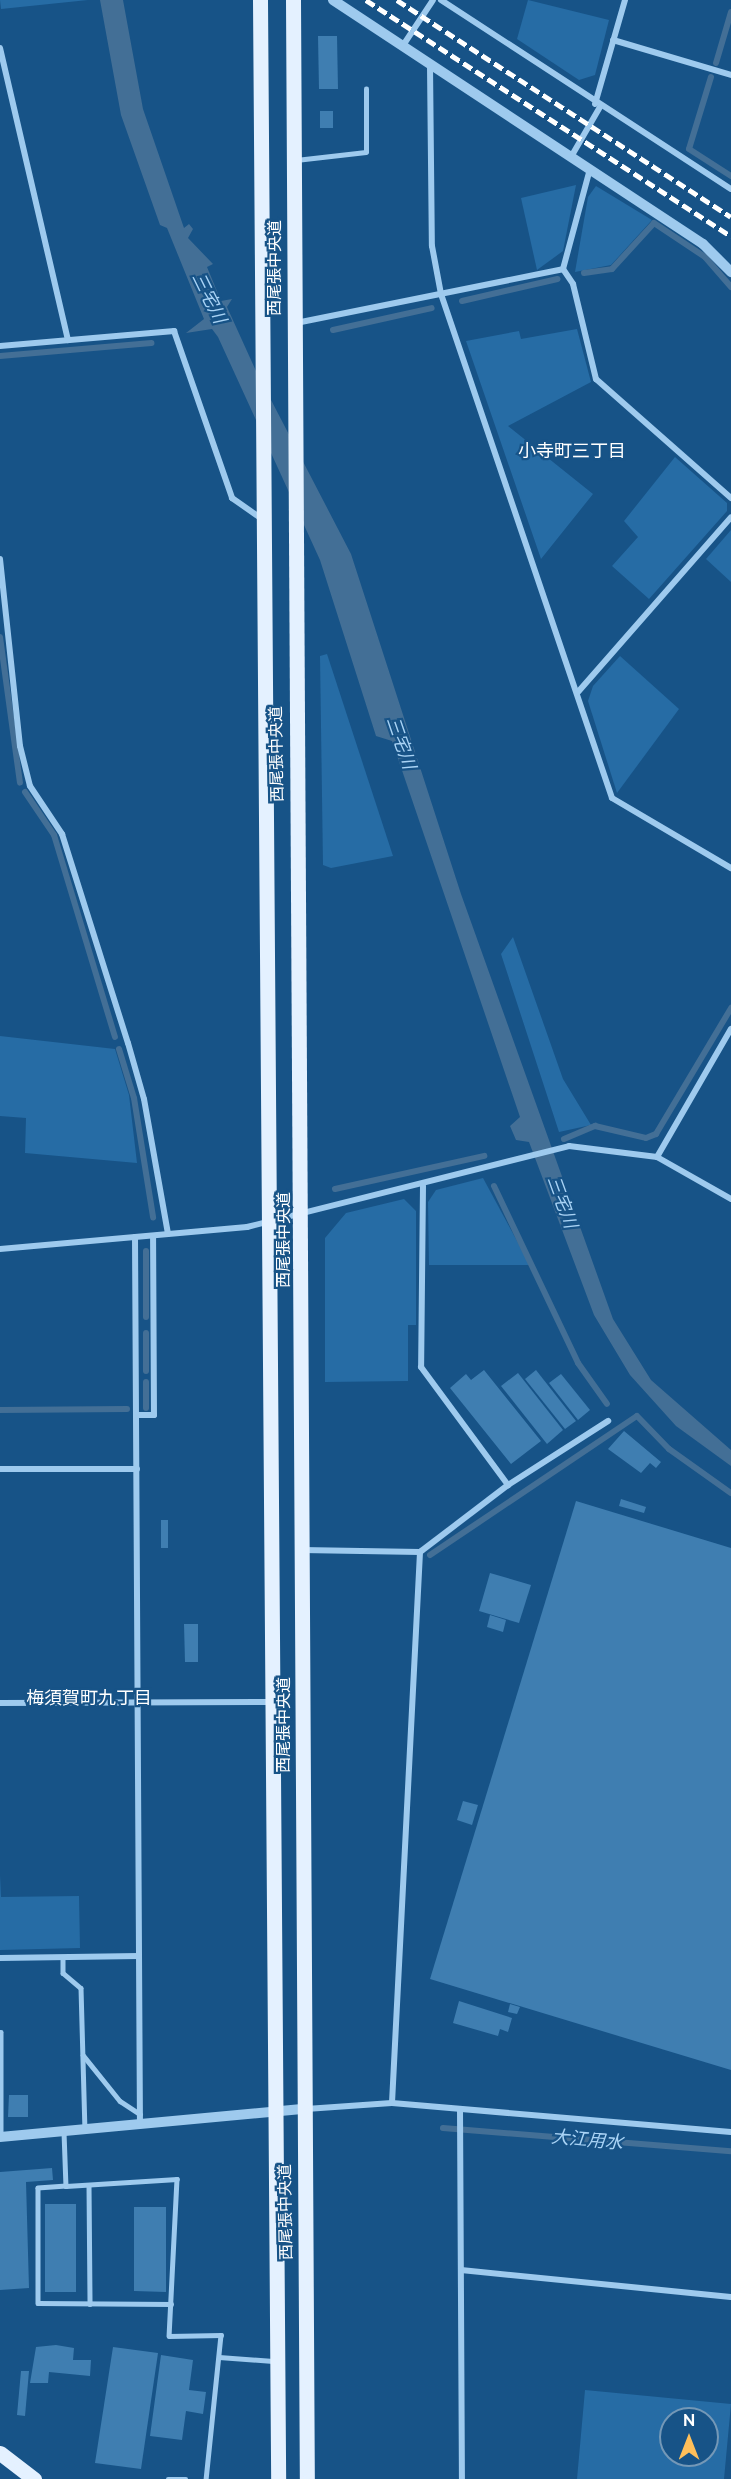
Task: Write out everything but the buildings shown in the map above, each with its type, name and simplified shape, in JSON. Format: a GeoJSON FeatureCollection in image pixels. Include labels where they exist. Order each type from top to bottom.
{"type":"FeatureCollection","features":[{"type":"Feature","properties":{"kind":"main road","name":"西尾張中央道"},"geometry":{"type":"LineString","coordinates":[[260,0],[261,518],[271,1222],[278,2479]]}},
{"type":"Feature","properties":{"kind":"main road","name":"西尾張中央道"},"geometry":{"type":"LineString","coordinates":[[293,0],[292,578],[302,1214],[302,2109],[307,2479]]}},
{"type":"Feature","properties":{"kind":"main road"},"geometry":{"type":"LineString","coordinates":[[0,2454],[34,2479]]}},
{"type":"Feature","properties":{"kind":"street"},"geometry":{"type":"LineString","coordinates":[[333,0],[703,244],[731,272]]}},
{"type":"Feature","properties":{"kind":"street"},"geometry":{"type":"LineString","coordinates":[[402,47],[433,0]]}},
{"type":"Feature","properties":{"kind":"street"},"geometry":{"type":"LineString","coordinates":[[441,0],[598,106],[731,189]]}},
{"type":"Feature","properties":{"kind":"street"},"geometry":{"type":"LineString","coordinates":[[571,157],[598,106],[625,0]]}},
{"type":"Feature","properties":{"kind":"street"},"geometry":{"type":"LineString","coordinates":[[613,40],[731,75]]}},
{"type":"Feature","properties":{"kind":"street"},"geometry":{"type":"LineString","coordinates":[[0,48],[68,340]]}},
{"type":"Feature","properties":{"kind":"street"},"geometry":{"type":"LineString","coordinates":[[430,66],[432,246],[441,294],[578,692],[612,798],[731,868]]}},
{"type":"Feature","properties":{"kind":"street"},"geometry":{"type":"LineString","coordinates":[[590,170],[563,269],[573,284],[596,379],[731,498]]}},
{"type":"Feature","properties":{"kind":"street"},"geometry":{"type":"LineString","coordinates":[[293,324],[563,269]]}},
{"type":"Feature","properties":{"kind":"street"},"geometry":{"type":"LineString","coordinates":[[0,346],[174,330],[232,498],[261,518]]}},
{"type":"Feature","properties":{"kind":"street"},"geometry":{"type":"LineString","coordinates":[[578,692],[731,517]]}},
{"type":"Feature","properties":{"kind":"street"},"geometry":{"type":"LineString","coordinates":[[0,559],[20,746],[30,786],[62,834],[128,1043],[144,1100],[168,1234]]}},
{"type":"Feature","properties":{"kind":"street"},"geometry":{"type":"LineString","coordinates":[[657,1157],[731,1029]]}},
{"type":"Feature","properties":{"kind":"street"},"geometry":{"type":"LineString","coordinates":[[0,1249],[153,1236],[271,1222],[423,1186],[556,1148],[599,1146],[657,1157],[731,1199]]}},
{"type":"Feature","properties":{"kind":"street"},"geometry":{"type":"LineString","coordinates":[[423,1186],[422,1367],[508,1485]]}},
{"type":"Feature","properties":{"kind":"street"},"geometry":{"type":"LineString","coordinates":[[136,1415],[154,1415],[153,1236]]}},
{"type":"Feature","properties":{"kind":"street"},"geometry":{"type":"LineString","coordinates":[[135,1237],[140,2126]]}},
{"type":"Feature","properties":{"kind":"street"},"geometry":{"type":"LineString","coordinates":[[302,1550],[420,1552],[508,1485],[608,1420]]}},
{"type":"Feature","properties":{"kind":"street"},"geometry":{"type":"LineString","coordinates":[[0,1469],[136,1469]]}},
{"type":"Feature","properties":{"kind":"street"},"geometry":{"type":"LineString","coordinates":[[392,2103],[420,1552]]}},
{"type":"Feature","properties":{"kind":"street"},"geometry":{"type":"LineString","coordinates":[[0,1703],[274,1702]]}},
{"type":"Feature","properties":{"kind":"street"},"geometry":{"type":"LineString","coordinates":[[0,1958],[139,1956]]}},
{"type":"Feature","properties":{"kind":"street"},"geometry":{"type":"LineString","coordinates":[[1,2137],[140,2126],[277,2111],[392,2103],[731,2133]]}},
{"type":"Feature","properties":{"kind":"street"},"geometry":{"type":"LineString","coordinates":[[460,2109],[462,2479]]}},
{"type":"Feature","properties":{"kind":"street"},"geometry":{"type":"LineString","coordinates":[[461,2270],[731,2297]]}},
{"type":"Feature","properties":{"kind":"lane"},"geometry":{"type":"LineString","coordinates":[[293,160],[366,152],[366,89]]}},
{"type":"Feature","properties":{"kind":"lane"},"geometry":{"type":"LineString","coordinates":[[63,1957],[63,1973],[81,1988],[85,2130]]}},
{"type":"Feature","properties":{"kind":"lane"},"geometry":{"type":"LineString","coordinates":[[1,2032],[1,2137]]}},
{"type":"Feature","properties":{"kind":"lane"},"geometry":{"type":"LineString","coordinates":[[83,2055],[120,2101],[140,2114]]}},
{"type":"Feature","properties":{"kind":"lane"},"geometry":{"type":"LineString","coordinates":[[64,2132],[66,2186]]}},
{"type":"Feature","properties":{"kind":"lane"},"geometry":{"type":"LineString","coordinates":[[171,2304],[38,2303],[39,2188],[177,2178],[171,2304],[169,2336],[221,2335],[206,2479]]}},
{"type":"Feature","properties":{"kind":"lane"},"geometry":{"type":"LineString","coordinates":[[89,2185],[90,2304]]}},
{"type":"Feature","properties":{"kind":"lane"},"geometry":{"type":"LineString","coordinates":[[219,2357],[277,2362]]}},
{"type":"Feature","properties":{"kind":"lane"},"geometry":{"type":"LineString","coordinates":[[168,2479],[186,2479]]}},
{"type":"Feature","properties":{"kind":"shaded area"},"geometry":{"type":"Polygon","coordinates":[[[0,0],[88,0],[1,9],[0,0]]]}},
{"type":"Feature","properties":{"kind":"shaded area"},"geometry":{"type":"Polygon","coordinates":[[[528,0],[609,20],[595,75],[579,80],[517,39],[528,0]]]}},
{"type":"Feature","properties":{"kind":"shaded area"},"geometry":{"type":"Polygon","coordinates":[[[576,185],[563,251],[537,270],[521,198],[576,185]]]}},
{"type":"Feature","properties":{"kind":"shaded area"},"geometry":{"type":"Polygon","coordinates":[[[596,186],[652,220],[611,265],[575,272],[588,197],[596,186]]]}},
{"type":"Feature","properties":{"kind":"shaded area"},"geometry":{"type":"Polygon","coordinates":[[[577,329],[591,382],[508,426],[593,494],[541,559],[466,341],[519,331],[521,339],[577,329]]]}},
{"type":"Feature","properties":{"kind":"shaded area"},"geometry":{"type":"Polygon","coordinates":[[[675,457],[727,503],[727,511],[649,599],[612,566],[638,537],[624,521],[675,457]]]}},
{"type":"Feature","properties":{"kind":"shaded area"},"geometry":{"type":"Polygon","coordinates":[[[731,530],[731,582],[706,559],[731,530]]]}},
{"type":"Feature","properties":{"kind":"shaded area"},"geometry":{"type":"Polygon","coordinates":[[[327,654],[393,856],[331,868],[323,865],[320,656],[327,654]]]}},
{"type":"Feature","properties":{"kind":"shaded area"},"geometry":{"type":"Polygon","coordinates":[[[620,656],[679,709],[617,793],[588,701],[593,686],[620,656]]]}},
{"type":"Feature","properties":{"kind":"shaded area"},"geometry":{"type":"Polygon","coordinates":[[[513,937],[563,1079],[591,1125],[559,1132],[501,954],[513,937]]]}},
{"type":"Feature","properties":{"kind":"shaded area"},"geometry":{"type":"Polygon","coordinates":[[[0,1036],[115,1049],[129,1095],[137,1163],[25,1153],[26,1118],[0,1116],[0,1036]]]}},
{"type":"Feature","properties":{"kind":"shaded area"},"geometry":{"type":"Polygon","coordinates":[[[483,1178],[530,1265],[429,1265],[428,1202],[436,1190],[483,1178]]]}},
{"type":"Feature","properties":{"kind":"shaded area"},"geometry":{"type":"Polygon","coordinates":[[[404,1199],[416,1211],[416,1325],[408,1325],[408,1381],[325,1382],[325,1238],[346,1213],[404,1199]]]}},
{"type":"Feature","properties":{"kind":"shaded area"},"geometry":{"type":"Polygon","coordinates":[[[0,1875],[1,1897],[79,1896],[80,1948],[0,1950],[0,1875]]]}},
{"type":"Feature","properties":{"kind":"shaded area"},"geometry":{"type":"Polygon","coordinates":[[[585,2390],[731,2404],[724,2479],[577,2479],[585,2390]]]}},
{"type":"Feature","properties":{"kind":"water","name":"三宅川"},"geometry":{"type":"Polygon","coordinates":[[[100,0],[123,0],[143,109],[184,228],[189,224],[193,229],[188,238],[213,264],[207,267],[221,301],[232,299],[227,307],[256,371],[351,554],[461,894],[613,1319],[651,1380],[731,1450],[731,1466],[676,1426],[630,1375],[594,1315],[529,1142],[516,1140],[510,1126],[520,1117],[392,741],[376,736],[320,560],[218,337],[212,329],[186,333],[204,319],[167,228],[160,225],[121,115],[100,0]]]}},
{"type":"Feature","properties":{"kind":"waterway"},"geometry":{"type":"LineString","coordinates":[[716,63],[731,12]]}},
{"type":"Feature","properties":{"kind":"waterway"},"geometry":{"type":"LineString","coordinates":[[711,77],[689,149],[731,176]]}},
{"type":"Feature","properties":{"kind":"waterway"},"geometry":{"type":"LineString","coordinates":[[584,273],[612,269],[654,223],[705,257],[731,287]]}},
{"type":"Feature","properties":{"kind":"waterway"},"geometry":{"type":"LineString","coordinates":[[462,301],[557,279]]}},
{"type":"Feature","properties":{"kind":"waterway"},"geometry":{"type":"LineString","coordinates":[[333,330],[432,308]]}},
{"type":"Feature","properties":{"kind":"waterway"},"geometry":{"type":"LineString","coordinates":[[0,356],[151,343]]}},
{"type":"Feature","properties":{"kind":"waterway"},"geometry":{"type":"LineString","coordinates":[[0,637],[20,783]]}},
{"type":"Feature","properties":{"kind":"waterway"},"geometry":{"type":"LineString","coordinates":[[25,792],[54,835],[115,1037]]}},
{"type":"Feature","properties":{"kind":"waterway"},"geometry":{"type":"LineString","coordinates":[[564,1139],[595,1126],[646,1138],[656,1134],[731,1008]]}},
{"type":"Feature","properties":{"kind":"waterway"},"geometry":{"type":"LineString","coordinates":[[119,1049],[134,1098],[153,1217]]}},
{"type":"Feature","properties":{"kind":"waterway"},"geometry":{"type":"LineString","coordinates":[[335,1189],[484,1156]]}},
{"type":"Feature","properties":{"kind":"waterway"},"geometry":{"type":"LineString","coordinates":[[494,1186],[578,1363],[607,1404]]}},
{"type":"Feature","properties":{"kind":"waterway"},"geometry":{"type":"LineString","coordinates":[[146,1251],[146,1317]]}},
{"type":"Feature","properties":{"kind":"waterway"},"geometry":{"type":"LineString","coordinates":[[146,1333],[146,1371]]}},
{"type":"Feature","properties":{"kind":"waterway"},"geometry":{"type":"LineString","coordinates":[[146,1382],[146,1408]]}},
{"type":"Feature","properties":{"kind":"waterway"},"geometry":{"type":"LineString","coordinates":[[0,1410],[127,1409]]}},
{"type":"Feature","properties":{"kind":"waterway"},"geometry":{"type":"LineString","coordinates":[[430,1555],[637,1416],[669,1449],[731,1493]]}},
{"type":"Feature","properties":{"kind":"waterway","name":"大江用水"},"geometry":{"type":"LineString","coordinates":[[443,2128],[731,2151]]}},
{"type":"Feature","properties":{"kind":"railway"},"geometry":{"type":"LineString","coordinates":[[366,0],[731,236]]}},
{"type":"Feature","properties":{"kind":"railway"},"geometry":{"type":"LineString","coordinates":[[397,0],[731,217]]}},
{"type":"Feature","properties":{"kind":"district","name":"小寺町三丁目"},"geometry":{"type":"Point","coordinates":[572,451]}},
{"type":"Feature","properties":{"kind":"district","name":"梅須賀町九丁目"},"geometry":{"type":"Point","coordinates":[89,1698]}}]}
